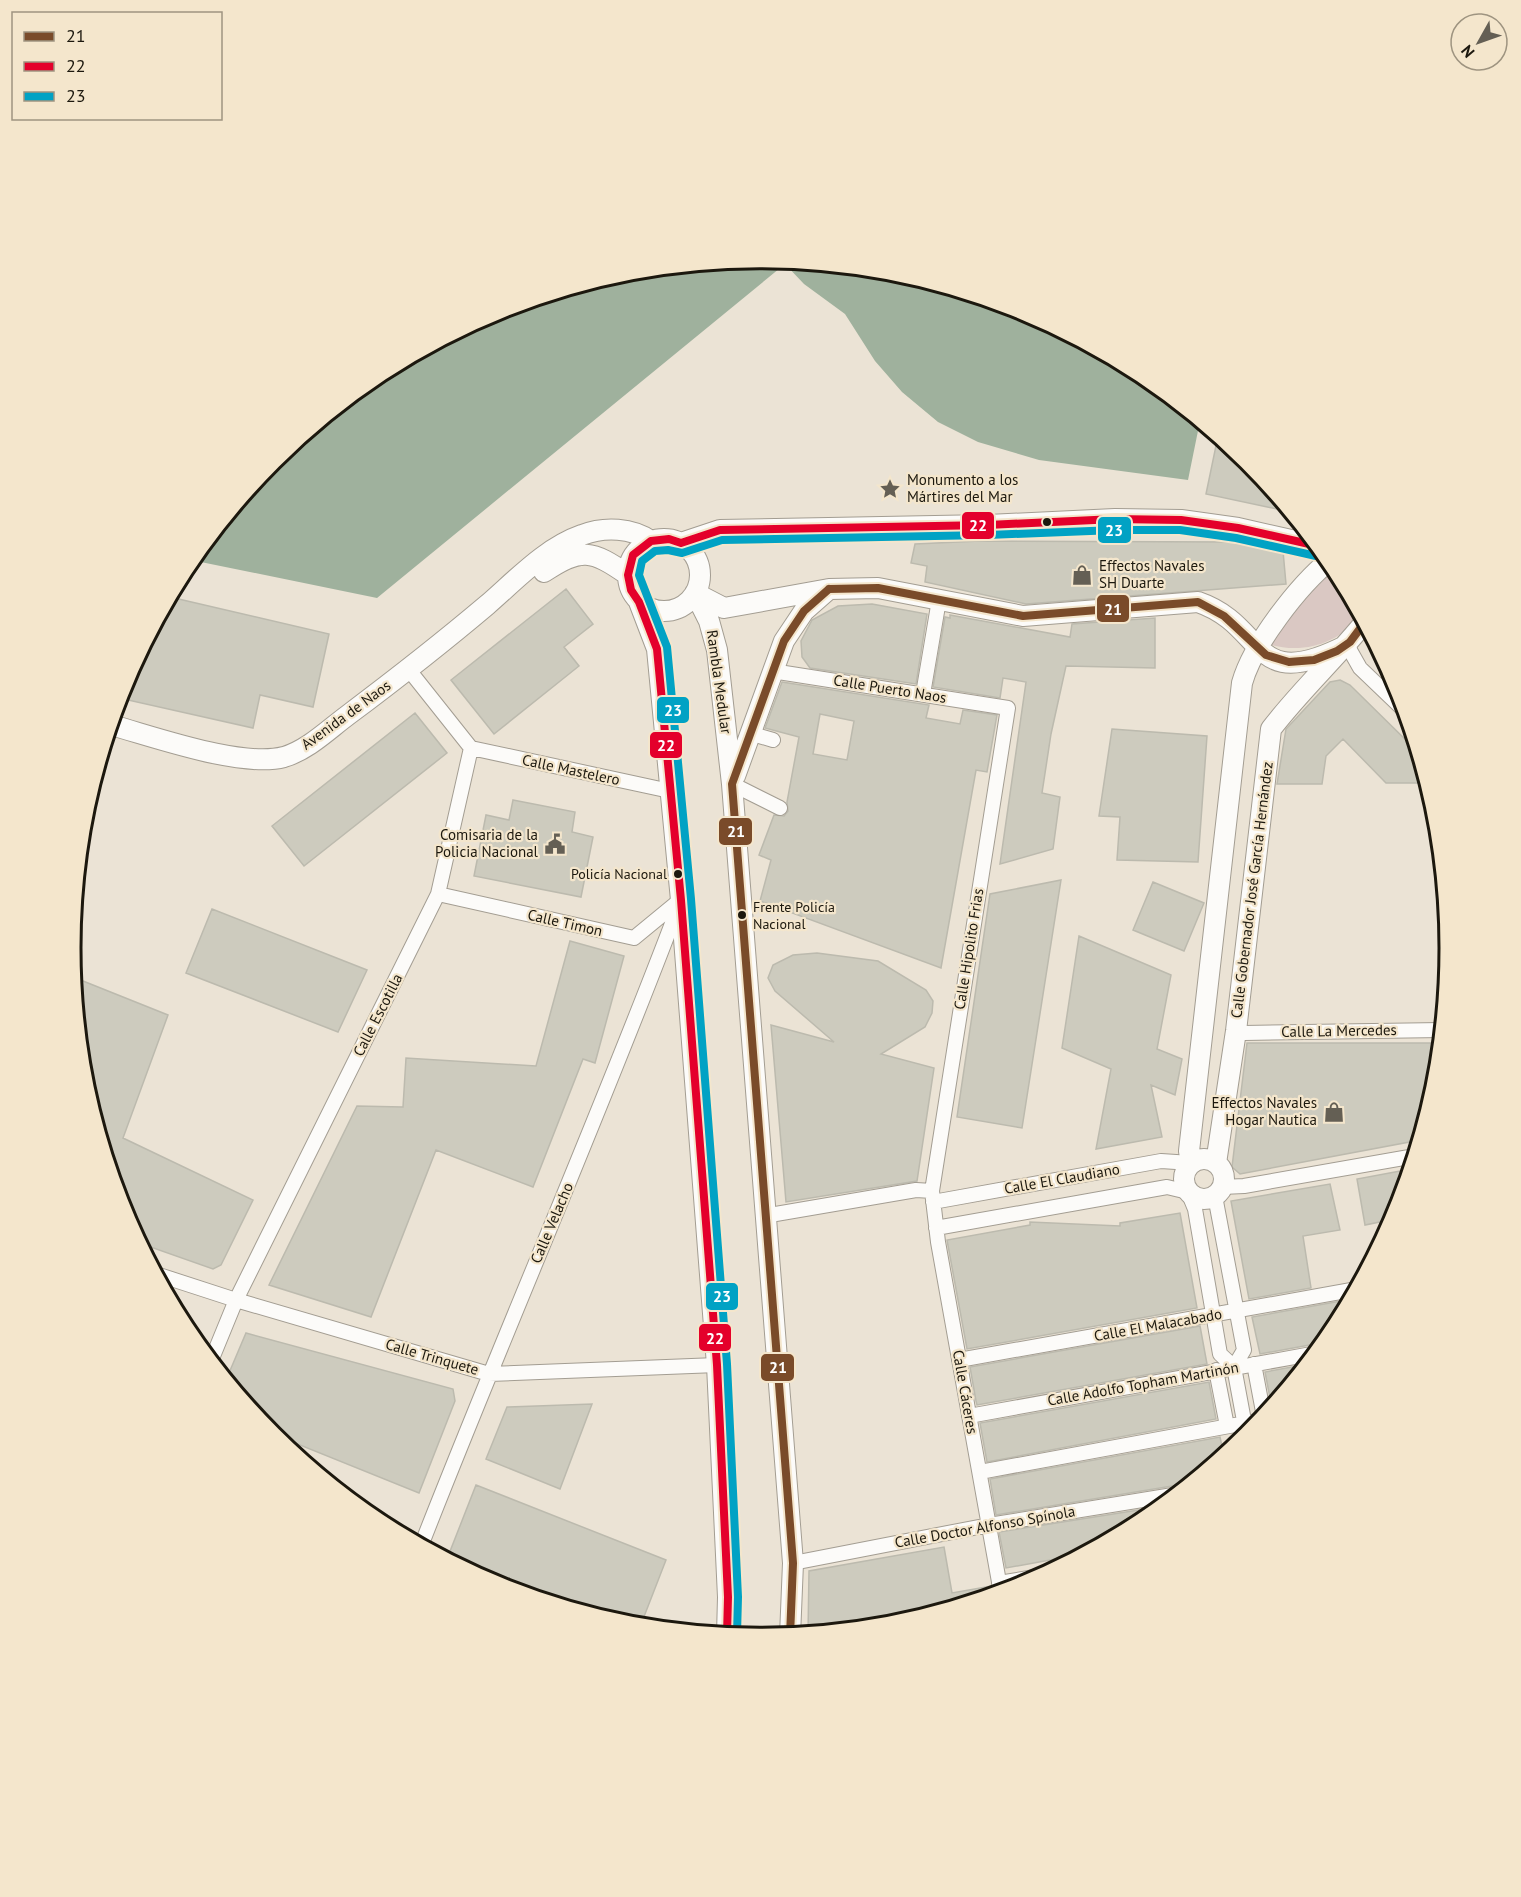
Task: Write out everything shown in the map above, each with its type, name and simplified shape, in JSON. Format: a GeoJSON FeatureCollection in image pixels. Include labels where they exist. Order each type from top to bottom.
{"type":"FeatureCollection","features":[{"type":"Feature","properties":{"kind":"main road"},"geometry":{"type":"LineString","coordinates":[[681,543],[720,530],[988,525],[1115,519],[1181,520],[1238,528],[1306,543]]}},
{"type":"Feature","properties":{"kind":"main road","name":"Avenida de Naos"},"geometry":{"type":"LineString","coordinates":[[118,728],[221,754],[267,760],[286,756],[308,745],[409,670],[530,567],[563,544],[593,532],[612,530],[638,532],[651,541]]}},
{"type":"Feature","properties":{"kind":"main road"},"geometry":{"type":"LineString","coordinates":[[639,602],[659,611],[668,611],[686,603],[695,593],[700,580],[699,568],[693,556],[681,543],[669,539],[651,541],[633,555],[628,575],[631,590],[639,602],[657,649],[681,900],[717,1365],[728,1597],[727,1627]]}},
{"type":"Feature","properties":{"kind":"main road","name":"Avenida de Naos"},"geometry":{"type":"LineString","coordinates":[[516,581],[538,576],[560,561],[582,553],[608,561],[628,575]]}},
{"type":"Feature","properties":{"kind":"main road"},"geometry":{"type":"LineString","coordinates":[[1191,1163],[1203,1159],[1216,1163],[1224,1174],[1219,1192],[1198,1198],[1188,1192],[1184,1180],[1191,1163],[1189,1151],[1242,683],[1248,664],[1257,649],[1309,578],[1322,567]]}},
{"type":"Feature","properties":{"kind":"main road"},"geometry":{"type":"LineString","coordinates":[[695,593],[724,608],[829,589],[878,588],[1023,616],[1198,602],[1218,609],[1257,649],[1275,660],[1305,662],[1347,645]]}},
{"type":"Feature","properties":{"kind":"main road"},"geometry":{"type":"LineString","coordinates":[[732,784],[784,641],[804,611],[829,589]]}},
{"type":"Feature","properties":{"kind":"main road","name":"Rambla Medular"},"geometry":{"type":"LineString","coordinates":[[695,593],[709,621],[717,650],[732,784],[764,1216],[793,1563],[790,1627]]}},
{"type":"Feature","properties":{"kind":"main road","name":"Calle Gobernador José García Hernández"},"geometry":{"type":"LineString","coordinates":[[1216,1163],[1236,1030],[1271,729],[1295,697],[1347,645],[1360,629]]}},
{"type":"Feature","properties":{"kind":"street"},"geometry":{"type":"LineString","coordinates":[[923,694],[939,600]]}},
{"type":"Feature","properties":{"kind":"street"},"geometry":{"type":"LineString","coordinates":[[1347,645],[1360,668],[1392,699]]}},
{"type":"Feature","properties":{"kind":"street"},"geometry":{"type":"LineString","coordinates":[[409,670],[471,748]]}},
{"type":"Feature","properties":{"kind":"street","name":"Calle Puerto Naos"},"geometry":{"type":"LineString","coordinates":[[772,671],[1008,708]]}},
{"type":"Feature","properties":{"kind":"street","name":"Calle Hipolito Frias"},"geometry":{"type":"LineString","coordinates":[[932,1196],[1008,708]]}},
{"type":"Feature","properties":{"kind":"street"},"geometry":{"type":"LineString","coordinates":[[749,733],[773,740]]}},
{"type":"Feature","properties":{"kind":"street","name":"Calle Mastelero"},"geometry":{"type":"LineString","coordinates":[[471,748],[670,791]]}},
{"type":"Feature","properties":{"kind":"street","name":"Calle Escotilla"},"geometry":{"type":"LineString","coordinates":[[214,1353],[236,1300],[438,894],[471,748]]}},
{"type":"Feature","properties":{"kind":"street"},"geometry":{"type":"LineString","coordinates":[[732,784],[780,808]]}},
{"type":"Feature","properties":{"kind":"street","name":"Calle Timon"},"geometry":{"type":"LineString","coordinates":[[438,894],[634,938],[681,900]]}},
{"type":"Feature","properties":{"kind":"street","name":"Calle Velacho"},"geometry":{"type":"LineString","coordinates":[[424,1539],[489,1374],[613,1076],[681,900]]}},
{"type":"Feature","properties":{"kind":"street","name":"Calle La Mercedes"},"geometry":{"type":"LineString","coordinates":[[1236,1030],[1244,1033],[1435,1030]]}},
{"type":"Feature","properties":{"kind":"street"},"geometry":{"type":"LineString","coordinates":[[1234,1367],[1244,1350],[1219,1192],[1407,1156]]}},
{"type":"Feature","properties":{"kind":"street","name":"Calle El Claudiano"},"geometry":{"type":"LineString","coordinates":[[764,1216],[916,1190],[932,1196],[1161,1161],[1191,1163]]}},
{"type":"Feature","properties":{"kind":"street","name":"Calle El Claudiano"},"geometry":{"type":"LineString","coordinates":[[936,1228],[1167,1187],[1188,1192]]}},
{"type":"Feature","properties":{"kind":"street"},"geometry":{"type":"LineString","coordinates":[[1188,1192],[1195,1209],[1220,1354],[1234,1367],[1244,1423]]}},
{"type":"Feature","properties":{"kind":"street","name":"Calle Cáceres"},"geometry":{"type":"LineString","coordinates":[[932,1196],[999,1584]]}},
{"type":"Feature","properties":{"kind":"street","name":"Calle Trinquete"},"geometry":{"type":"LineString","coordinates":[[166,1277],[489,1374],[717,1365]]}},
{"type":"Feature","properties":{"kind":"street","name":"Calle El Malacabado"},"geometry":{"type":"LineString","coordinates":[[959,1360],[1347,1291]]}},
{"type":"Feature","properties":{"kind":"street","name":"Calle Adolfo Topham Martinón"},"geometry":{"type":"LineString","coordinates":[[969,1416],[1305,1355]]}},
{"type":"Feature","properties":{"kind":"street"},"geometry":{"type":"LineString","coordinates":[[1254,1364],[1261,1408]]}},
{"type":"Feature","properties":{"kind":"street"},"geometry":{"type":"LineString","coordinates":[[1216,1370],[1227,1426]]}},
{"type":"Feature","properties":{"kind":"street"},"geometry":{"type":"LineString","coordinates":[[980,1472],[1247,1422]]}},
{"type":"Feature","properties":{"kind":"street","name":"Calle Doctor Alfonso Spínola"},"geometry":{"type":"LineString","coordinates":[[793,1563],[989,1525],[1161,1497]]}},
{"type":"Feature","properties":{"kind":"shaded area"},"geometry":{"type":"Polygon","coordinates":[[[778,269],[377,598],[202,562],[250,500],[312,438],[347,409],[383,384],[460,339],[542,305],[628,282],[716,270],[778,269]]]}},
{"type":"Feature","properties":{"kind":"shaded area"},"geometry":{"type":"Polygon","coordinates":[[[790,270],[893,282],[979,305],[1061,339],[1138,384],[1198,429],[1188,480],[1039,460],[978,442],[938,422],[902,392],[875,361],[845,314],[804,284],[790,270]]]}},
{"type":"Feature","properties":{"kind":"shaded area"},"geometry":{"type":"Polygon","coordinates":[[[1326,572],[1356,621],[1342,633],[1320,644],[1296,648],[1271,645],[1308,586],[1326,572]]]}},
{"type":"Feature","properties":{"kind":"building"},"geometry":{"type":"Polygon","coordinates":[[[1216,445],[1279,509],[1206,494],[1216,445]]]}},
{"type":"Feature","properties":{"kind":"building"},"geometry":{"type":"Polygon","coordinates":[[[980,541],[1238,542],[1283,551],[1286,584],[1026,604],[925,582],[927,566],[911,563],[915,544],[980,541]]]}},
{"type":"Feature","properties":{"kind":"building"},"geometry":{"type":"Polygon","coordinates":[[[566,589],[593,624],[564,647],[579,666],[494,734],[451,680],[566,589]]]}},
{"type":"Feature","properties":{"kind":"building"},"geometry":{"type":"Polygon","coordinates":[[[178,599],[329,634],[313,707],[260,695],[253,728],[128,700],[151,648],[178,599]]]}},
{"type":"Feature","properties":{"kind":"building"},"geometry":{"type":"Polygon","coordinates":[[[872,604],[927,614],[916,684],[810,668],[802,657],[801,641],[812,620],[838,606],[872,604]]]}},
{"type":"Feature","properties":{"kind":"building"},"geometry":{"type":"Polygon","coordinates":[[[950,615],[1070,637],[1072,624],[1155,618],[1155,668],[1066,666],[1051,734],[1042,793],[1060,797],[1053,849],[1000,864],[1026,682],[1003,678],[1000,698],[933,687],[945,617],[950,618],[950,615]]]}},
{"type":"Feature","properties":{"kind":"building"},"geometry":{"type":"Polygon","coordinates":[[[1340,680],[1350,685],[1408,742],[1419,783],[1386,783],[1343,739],[1326,756],[1322,784],[1277,784],[1286,729],[1330,682],[1340,680]]]}},
{"type":"Feature","properties":{"kind":"building"},"geometry":{"type":"Polygon","coordinates":[[[782,682],[929,705],[926,718],[960,724],[963,710],[997,715],[987,772],[976,770],[941,968],[760,901],[771,860],[759,855],[774,815],[784,816],[788,811],[787,802],[799,737],[765,728],[782,682]],[[820,714],[813,754],[847,760],[854,721],[820,714]]]}},
{"type":"Feature","properties":{"kind":"building"},"geometry":{"type":"Polygon","coordinates":[[[415,713],[447,753],[304,866],[272,826],[415,713]]]}},
{"type":"Feature","properties":{"kind":"building"},"geometry":{"type":"Polygon","coordinates":[[[1112,729],[1207,736],[1198,862],[1117,860],[1120,817],[1099,816],[1112,729]]]}},
{"type":"Feature","properties":{"kind":"building"},"geometry":{"type":"Polygon","coordinates":[[[513,800],[575,812],[572,832],[593,837],[581,897],[474,876],[486,815],[509,820],[513,800]]]}},
{"type":"Feature","properties":{"kind":"building"},"geometry":{"type":"Polygon","coordinates":[[[1061,880],[1022,1128],[957,1117],[990,894],[1061,880]]]}},
{"type":"Feature","properties":{"kind":"building"},"geometry":{"type":"Polygon","coordinates":[[[1153,882],[1204,903],[1184,951],[1133,930],[1153,882]]]}},
{"type":"Feature","properties":{"kind":"building"},"geometry":{"type":"Polygon","coordinates":[[[212,909],[367,970],[338,1032],[186,973],[212,909]]]}},
{"type":"Feature","properties":{"kind":"building"},"geometry":{"type":"Polygon","coordinates":[[[1079,936],[1171,975],[1157,1049],[1182,1059],[1175,1095],[1151,1085],[1162,1137],[1096,1149],[1111,1069],[1062,1048],[1079,936]]]}},
{"type":"Feature","properties":{"kind":"building"},"geometry":{"type":"Polygon","coordinates":[[[570,941],[624,956],[595,1063],[583,1059],[533,1187],[436,1150],[371,1317],[269,1285],[357,1106],[403,1107],[406,1058],[536,1066],[570,941]]]}},
{"type":"Feature","properties":{"kind":"building"},"geometry":{"type":"Polygon","coordinates":[[[817,953],[878,961],[926,990],[933,1001],[932,1013],[925,1027],[881,1054],[934,1068],[917,1181],[786,1202],[771,1025],[834,1042],[775,991],[768,978],[773,965],[793,955],[817,953]]]}},
{"type":"Feature","properties":{"kind":"building"},"geometry":{"type":"Polygon","coordinates":[[[82,980],[168,1015],[123,1138],[253,1200],[221,1265],[213,1269],[150,1247],[117,1167],[104,1124],[87,1037],[82,980]]]}},
{"type":"Feature","properties":{"kind":"building","name":"Effectos Navales Hogar Nautica"},"geometry":{"type":"Polygon","coordinates":[[[1247,1043],[1433,1043],[1427,1081],[1412,1142],[1240,1174],[1232,1167],[1247,1043]]]}},
{"type":"Feature","properties":{"kind":"building"},"geometry":{"type":"Polygon","coordinates":[[[1403,1171],[1382,1221],[1365,1225],[1357,1179],[1403,1171]]]}},
{"type":"Feature","properties":{"kind":"building"},"geometry":{"type":"Polygon","coordinates":[[[1330,1184],[1340,1230],[1303,1236],[1311,1288],[1249,1299],[1231,1201],[1330,1184]]]}},
{"type":"Feature","properties":{"kind":"building"},"geometry":{"type":"Polygon","coordinates":[[[1180,1213],[1197,1308],[967,1349],[947,1240],[1030,1225],[1030,1222],[1120,1226],[1120,1223],[1180,1213]]]}},
{"type":"Feature","properties":{"kind":"building"},"geometry":{"type":"Polygon","coordinates":[[[1341,1301],[1312,1345],[1260,1354],[1252,1317],[1341,1301]]]}},
{"type":"Feature","properties":{"kind":"building"},"geometry":{"type":"Polygon","coordinates":[[[1200,1326],[1207,1364],[977,1405],[970,1367],[1200,1326]]]}},
{"type":"Feature","properties":{"kind":"building"},"geometry":{"type":"Polygon","coordinates":[[[246,1333],[453,1389],[455,1401],[419,1493],[295,1443],[229,1372],[246,1333]]]}},
{"type":"Feature","properties":{"kind":"building"},"geometry":{"type":"Polygon","coordinates":[[[1297,1366],[1270,1398],[1265,1372],[1297,1366]]]}},
{"type":"Feature","properties":{"kind":"building"},"geometry":{"type":"Polygon","coordinates":[[[1209,1382],[1216,1419],[987,1462],[980,1423],[1209,1382]]]}},
{"type":"Feature","properties":{"kind":"building"},"geometry":{"type":"Polygon","coordinates":[[[592,1404],[560,1489],[486,1459],[507,1407],[592,1404]]]}},
{"type":"Feature","properties":{"kind":"building"},"geometry":{"type":"Polygon","coordinates":[[[1220,1437],[1222,1447],[1178,1485],[996,1515],[990,1479],[1220,1437]]]}},
{"type":"Feature","properties":{"kind":"building"},"geometry":{"type":"Polygon","coordinates":[[[476,1485],[666,1560],[644,1617],[585,1605],[542,1592],[500,1576],[450,1552],[476,1485]]]}},
{"type":"Feature","properties":{"kind":"building"},"geometry":{"type":"Polygon","coordinates":[[[1143,1509],[1061,1558],[1006,1568],[999,1532],[1143,1509]]]}},
{"type":"Feature","properties":{"kind":"building"},"geometry":{"type":"Polygon","coordinates":[[[944,1547],[952,1593],[991,1587],[936,1605],[893,1615],[808,1627],[809,1571],[944,1547]]]}},
{"type":"Feature","properties":{"kind":"transit line","name":"22"},"geometry":{"type":"LineString","coordinates":[[727,1627],[728,1597],[717,1365],[681,900],[657,649],[639,602],[631,590],[628,575],[633,555],[651,541],[669,539],[681,543],[720,530],[988,525],[1115,519],[1181,520],[1238,528],[1306,543]]}},
{"type":"Feature","properties":{"kind":"transit line","name":"23"},"geometry":{"type":"LineString","coordinates":[[737,1627],[738,1597],[727,1364],[691,899],[667,647],[639,575],[642,561],[655,551],[668,550],[682,553],[722,540],[1115,530],[1180,530],[1236,538],[1314,556]]}},
{"type":"Feature","properties":{"kind":"transit line","name":"21"},"geometry":{"type":"LineString","coordinates":[[829,589],[878,588],[1023,616],[1198,602],[1224,616],[1266,655],[1289,662],[1314,660],[1337,651],[1350,642],[1360,629]]}},
{"type":"Feature","properties":{"kind":"transit line","name":"21"},"geometry":{"type":"LineString","coordinates":[[790,1627],[793,1563],[732,784],[784,641],[804,611],[829,589]]}},
{"type":"Feature","properties":{"kind":"place","name":"Monumento a los Mártires del Mar"},"geometry":{"type":"Point","coordinates":[890,489]}},
{"type":"Feature","properties":{"kind":"place","name":"Effectos Navales SH Duarte"},"geometry":{"type":"Point","coordinates":[1082,575]}},
{"type":"Feature","properties":{"kind":"place","name":"Comisaria de la Policia Nacional"},"geometry":{"type":"Point","coordinates":[555,844]}},
{"type":"Feature","properties":{"kind":"place","name":"Policía Nacional"},"geometry":{"type":"Point","coordinates":[678,874]}},
{"type":"Feature","properties":{"kind":"place","name":"Frente Policía Nacional"},"geometry":{"type":"Point","coordinates":[742,915]}},
{"type":"Feature","properties":{"kind":"place","name":"Effectos Navales Hogar Nautica"},"geometry":{"type":"Point","coordinates":[1334,1112]}}]}
